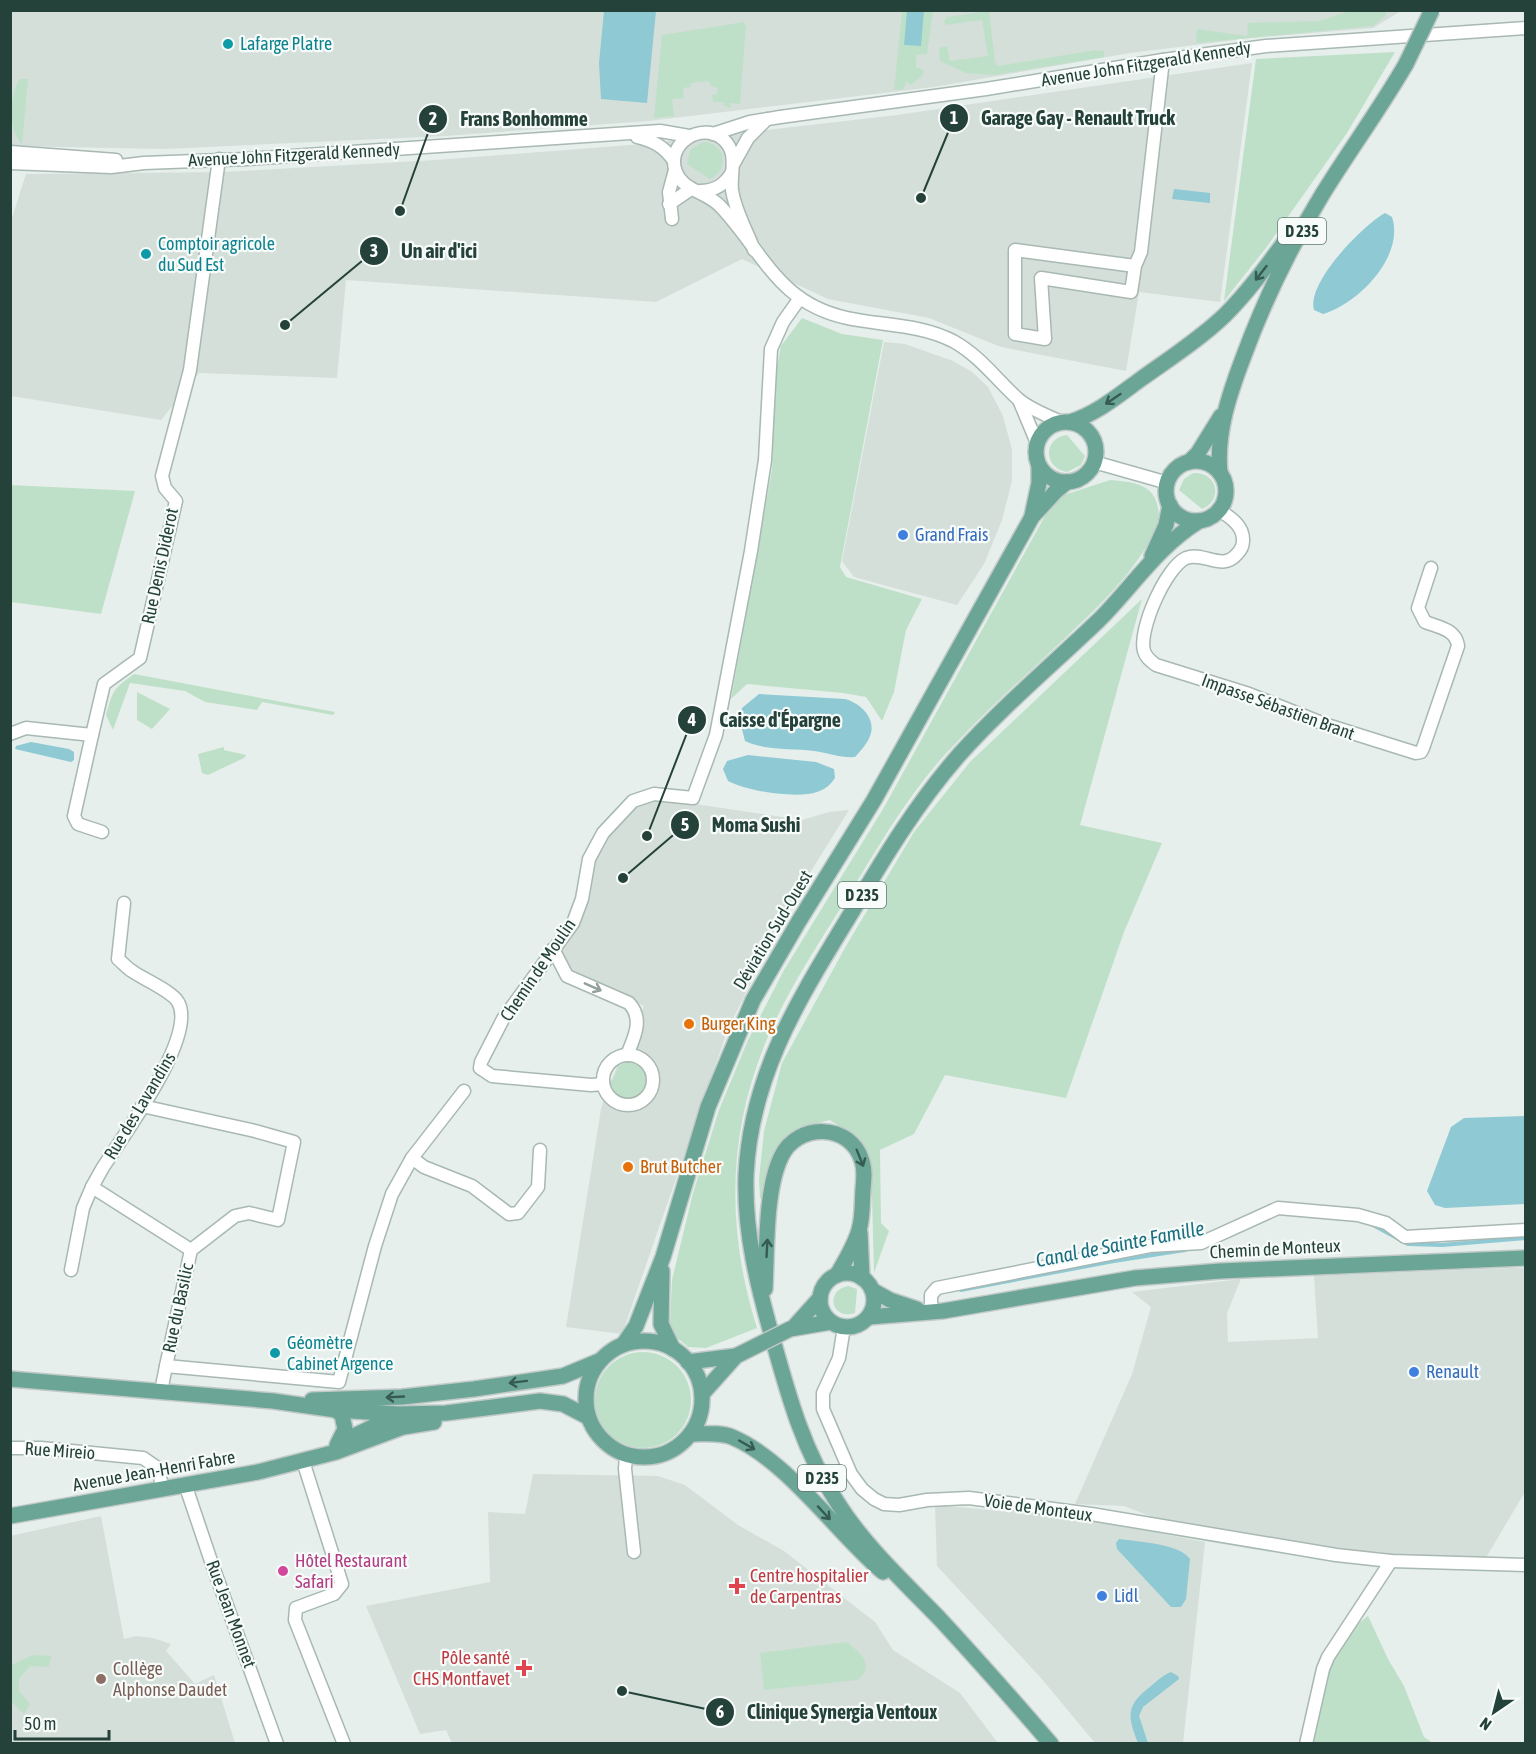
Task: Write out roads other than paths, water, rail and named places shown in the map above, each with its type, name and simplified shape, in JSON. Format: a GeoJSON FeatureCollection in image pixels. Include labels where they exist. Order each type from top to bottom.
{"type":"FeatureCollection","features":[{"type":"Feature","properties":{"kind":"main road","name":"D 235"},"geometry":{"type":"LineString","coordinates":[[1190,462],[1224,411],[1269,291],[1323,194],[1386,99],[1432,10]]}},
{"type":"Feature","properties":{"kind":"main road"},"geometry":{"type":"LineString","coordinates":[[1032,517],[1039,483],[1037,442],[1047,429],[1085,418],[1201,336],[1247,290],[1323,194]]}},
{"type":"Feature","properties":{"kind":"main road","name":"D 235"},"geometry":{"type":"LineString","coordinates":[[1220,473],[1219,460],[1224,411]]}},
{"type":"Feature","properties":{"kind":"main road"},"geometry":{"type":"LineString","coordinates":[[1039,466],[1051,478],[1068,482],[1087,474],[1094,462],[1096,448],[1090,434],[1078,424],[1066,422]]}},
{"type":"Feature","properties":{"kind":"main road"},"geometry":{"type":"LineString","coordinates":[[1190,462],[1205,463],[1220,473],[1226,490],[1225,499],[1219,510],[1208,518],[1199,521],[1189,520],[1181,516],[1170,505],[1167,492],[1168,483],[1172,474],[1179,467],[1190,462]]}},
{"type":"Feature","properties":{"kind":"main road"},"geometry":{"type":"LineString","coordinates":[[1032,517],[1068,482]]}},
{"type":"Feature","properties":{"kind":"main road","name":"D 235"},"geometry":{"type":"LineString","coordinates":[[1148,564],[1166,525],[1170,505]]}},
{"type":"Feature","properties":{"kind":"main road","name":"Déviation Sud-Ouest"},"geometry":{"type":"LineString","coordinates":[[663,1257],[708,1107],[753,1000],[874,800],[1032,517]]}},
{"type":"Feature","properties":{"kind":"main road","name":"D 235"},"geometry":{"type":"LineString","coordinates":[[1051,1743],[994,1677],[854,1526],[838,1504],[810,1456],[790,1403],[764,1307],[749,1233],[746,1198],[750,1139],[772,1055],[790,1016],[893,843],[937,781],[989,724],[1118,602],[1148,564],[1185,529],[1199,521]]}},
{"type":"Feature","properties":{"kind":"main road"},"geometry":{"type":"LineString","coordinates":[[764,1307],[769,1221],[774,1182],[781,1156],[795,1140],[809,1133],[822,1131],[838,1134],[856,1148],[862,1160],[864,1175],[860,1230],[867,1284],[873,1306],[869,1317],[858,1325],[792,1328]]}},
{"type":"Feature","properties":{"kind":"main road"},"geometry":{"type":"LineString","coordinates":[[837,1275],[860,1230]]}},
{"type":"Feature","properties":{"kind":"main road"},"geometry":{"type":"LineString","coordinates":[[623,1345],[636,1326],[663,1257]]}},
{"type":"Feature","properties":{"kind":"main road"},"geometry":{"type":"LineString","coordinates":[[663,1257],[661,1324],[673,1349]]}},
{"type":"Feature","properties":{"kind":"main road","name":"Chemin de Monteux"},"geometry":{"type":"LineString","coordinates":[[869,1317],[943,1311],[1135,1278],[1220,1271],[1526,1258]]}},
{"type":"Feature","properties":{"kind":"main road"},"geometry":{"type":"LineString","coordinates":[[688,1362],[739,1355],[792,1328],[820,1299],[827,1282],[837,1275],[846,1273],[890,1300],[927,1311]]}},
{"type":"Feature","properties":{"kind":"main road"},"geometry":{"type":"LineString","coordinates":[[820,1299],[823,1312],[838,1325]]}},
{"type":"Feature","properties":{"kind":"main road"},"geometry":{"type":"LineString","coordinates":[[640,1341],[657,1343],[673,1349],[688,1362],[699,1382],[702,1394],[702,1408],[691,1434],[676,1448],[664,1454],[639,1458],[613,1449],[594,1430],[588,1417],[587,1387],[592,1372],[612,1350],[623,1345],[640,1341]]}},
{"type":"Feature","properties":{"kind":"main road"},"geometry":{"type":"LineString","coordinates":[[702,1394],[739,1355]]}},
{"type":"Feature","properties":{"kind":"main road"},"geometry":{"type":"LineString","coordinates":[[273,1401],[402,1397],[474,1389],[563,1376],[601,1360]]}},
{"type":"Feature","properties":{"kind":"main road"},"geometry":{"type":"LineString","coordinates":[[10,1379],[399,1414],[446,1413],[540,1401],[570,1407],[588,1417]]}},
{"type":"Feature","properties":{"kind":"main road"},"geometry":{"type":"LineString","coordinates":[[303,1461],[399,1414],[474,1389]]}},
{"type":"Feature","properties":{"kind":"main road"},"geometry":{"type":"LineString","coordinates":[[303,1461],[336,1452],[403,1427],[519,1404]]}},
{"type":"Feature","properties":{"kind":"main road"},"geometry":{"type":"LineString","coordinates":[[336,1410],[342,1415],[345,1429],[337,1445]]}},
{"type":"Feature","properties":{"kind":"main road"},"geometry":{"type":"LineString","coordinates":[[691,1434],[730,1436],[758,1452],[787,1476],[874,1564],[886,1574],[903,1580]]}},
{"type":"Feature","properties":{"kind":"main road","name":"Avenue Jean-Henri Fabre"},"geometry":{"type":"LineString","coordinates":[[10,1516],[258,1472],[303,1461]]}},
{"type":"Feature","properties":{"kind":"street","name":"Avenue John Fitzgerald Kennedy"},"geometry":{"type":"LineString","coordinates":[[713,134],[750,122],[768,119],[986,89],[1266,46],[1526,28]]}},
{"type":"Feature","properties":{"kind":"street"},"geometry":{"type":"LineString","coordinates":[[1135,266],[1015,250],[1015,334],[1046,339],[1041,278],[1131,292],[1135,266],[1141,252],[1163,60]]}},
{"type":"Feature","properties":{"kind":"street"},"geometry":{"type":"LineString","coordinates":[[669,204],[696,190],[716,189],[729,178],[748,138],[768,119]]}},
{"type":"Feature","properties":{"kind":"street","name":"Avenue John Fitzgerald Kennedy"},"geometry":{"type":"LineString","coordinates":[[10,163],[82,167],[111,166],[660,131],[689,136]]}},
{"type":"Feature","properties":{"kind":"street"},"geometry":{"type":"LineString","coordinates":[[672,219],[669,192],[678,146],[689,136],[697,133],[713,134],[720,137],[730,148],[734,199],[754,250]]}},
{"type":"Feature","properties":{"kind":"street","name":"Avenue John Fitzgerald Kennedy"},"geometry":{"type":"LineString","coordinates":[[624,134],[653,141],[667,150],[675,165]]}},
{"type":"Feature","properties":{"kind":"street","name":"Avenue John Fitzgerald Kennedy"},"geometry":{"type":"LineString","coordinates":[[10,152],[144,163]]}},
{"type":"Feature","properties":{"kind":"street","name":"Rue Denis Diderot"},"geometry":{"type":"LineString","coordinates":[[102,831],[78,824],[74,816],[104,684],[140,658],[176,501],[165,488],[162,476],[190,370],[219,159]]}},
{"type":"Feature","properties":{"kind":"street"},"geometry":{"type":"LineString","coordinates":[[675,165],[679,178],[721,206],[772,274],[800,298],[832,314],[850,319],[907,326],[939,334],[969,351],[986,365],[1019,400],[1037,442]]}},
{"type":"Feature","properties":{"kind":"street","name":"Chemin de Moulin"},"geometry":{"type":"LineString","coordinates":[[603,1084],[591,1085],[492,1076],[480,1068],[502,1019],[573,923],[582,899],[590,859],[603,833],[633,801],[654,794],[693,798],[716,735],[751,551],[765,460],[771,349],[783,322],[800,298]]}},
{"type":"Feature","properties":{"kind":"street"},"geometry":{"type":"LineString","coordinates":[[1019,400],[1066,422]]}},
{"type":"Feature","properties":{"kind":"street"},"geometry":{"type":"LineString","coordinates":[[1094,462],[1168,483]]}},
{"type":"Feature","properties":{"kind":"street","name":"Impasse Sébastien Brant"},"geometry":{"type":"LineString","coordinates":[[1219,510],[1242,531],[1243,542],[1240,551],[1233,558],[1225,561],[1217,562],[1195,556],[1185,558],[1177,565],[1163,584],[1148,618],[1144,654],[1156,664],[1249,694],[1337,729],[1416,753],[1421,752],[1423,748],[1458,646],[1457,639],[1451,632],[1425,622],[1418,608],[1431,568]]}},
{"type":"Feature","properties":{"kind":"street"},"geometry":{"type":"LineString","coordinates":[[10,734],[26,728],[92,735]]}},
{"type":"Feature","properties":{"kind":"street","name":"Rue des Lavandins"},"geometry":{"type":"LineString","coordinates":[[71,1270],[83,1208],[92,1187],[171,1058],[179,1037],[183,1014],[177,999],[132,971],[118,959],[124,903]]}},
{"type":"Feature","properties":{"kind":"street"},"geometry":{"type":"LineString","coordinates":[[553,949],[567,976],[629,1003],[635,1009],[638,1023],[627,1055]]}},
{"type":"Feature","properties":{"kind":"street"},"geometry":{"type":"LineString","coordinates":[[627,1055],[641,1059],[652,1071],[652,1087],[647,1097],[633,1105],[623,1104],[609,1096],[603,1084],[608,1064],[616,1058],[627,1055]]}},
{"type":"Feature","properties":{"kind":"street"},"geometry":{"type":"LineString","coordinates":[[166,1366],[339,1382],[375,1246],[392,1194],[412,1158],[464,1091]]}},
{"type":"Feature","properties":{"kind":"street","name":"Rue du Basilic"},"geometry":{"type":"LineString","coordinates":[[142,1106],[244,1128],[294,1142],[278,1220],[249,1213],[235,1216],[191,1250],[161,1391]]}},
{"type":"Feature","properties":{"kind":"street"},"geometry":{"type":"LineString","coordinates":[[412,1158],[424,1167],[472,1186],[509,1214],[518,1213],[538,1187],[540,1150]]}},
{"type":"Feature","properties":{"kind":"street"},"geometry":{"type":"LineString","coordinates":[[92,1187],[191,1250]]}},
{"type":"Feature","properties":{"kind":"street"},"geometry":{"type":"LineString","coordinates":[[927,1311],[931,1295],[938,1288],[1150,1246],[1201,1243],[1278,1208],[1358,1215],[1386,1223],[1405,1237],[1526,1230]]}},
{"type":"Feature","properties":{"kind":"street","name":"Voie de Monteux"},"geometry":{"type":"LineString","coordinates":[[838,1325],[839,1358],[822,1393],[823,1409],[851,1474],[862,1490],[884,1504],[899,1505],[927,1500],[969,1498],[1091,1514],[1391,1562],[1526,1565]]}},
{"type":"Feature","properties":{"kind":"street","name":"Rue Mireio"},"geometry":{"type":"LineString","coordinates":[[10,1448],[40,1448],[143,1458],[159,1469],[162,1488]]}},
{"type":"Feature","properties":{"kind":"street"},"geometry":{"type":"LineString","coordinates":[[626,1455],[626,1477],[634,1552]]}},
{"type":"Feature","properties":{"kind":"street"},"geometry":{"type":"LineString","coordinates":[[303,1461],[342,1584],[334,1594],[296,1608],[295,1620],[344,1743]]}},
{"type":"Feature","properties":{"kind":"street","name":"Rue Jean Monnet"},"geometry":{"type":"LineString","coordinates":[[185,1484],[277,1743]]}},
{"type":"Feature","properties":{"kind":"street"},"geometry":{"type":"LineString","coordinates":[[1306,1743],[1320,1679],[1328,1657],[1391,1562]]}},
{"type":"Feature","properties":{"kind":"water"},"geometry":{"type":"Polygon","coordinates":[[[604,11],[656,11],[647,103],[601,99],[599,63],[604,11]]]}},
{"type":"Feature","properties":{"kind":"water"},"geometry":{"type":"Polygon","coordinates":[[[907,11],[924,11],[921,46],[904,45],[907,11]]]}},
{"type":"Feature","properties":{"kind":"water"},"geometry":{"type":"Polygon","coordinates":[[[1174,189],[1210,193],[1210,203],[1172,199],[1174,189]]]}},
{"type":"Feature","properties":{"kind":"water"},"geometry":{"type":"Polygon","coordinates":[[[1385,213],[1392,217],[1394,232],[1392,247],[1376,276],[1364,289],[1337,309],[1323,314],[1314,310],[1314,299],[1327,271],[1364,229],[1385,213]]]}},
{"type":"Feature","properties":{"kind":"water"},"geometry":{"type":"Polygon","coordinates":[[[759,694],[851,701],[869,717],[872,729],[870,736],[855,757],[770,748],[745,741],[740,721],[742,708],[759,694]]]}},
{"type":"Feature","properties":{"kind":"water"},"geometry":{"type":"Polygon","coordinates":[[[31,742],[69,749],[74,752],[74,760],[71,762],[15,749],[16,746],[31,742]]]}},
{"type":"Feature","properties":{"kind":"water"},"geometry":{"type":"Polygon","coordinates":[[[748,755],[816,762],[834,769],[835,778],[820,791],[797,795],[759,791],[728,781],[723,769],[727,761],[748,755]]]}},
{"type":"Feature","properties":{"kind":"water"},"geometry":{"type":"Polygon","coordinates":[[[1525,1116],[1525,1204],[1445,1208],[1435,1205],[1427,1191],[1451,1127],[1464,1118],[1525,1116]]]}},
{"type":"Feature","properties":{"kind":"water"},"geometry":{"type":"Polygon","coordinates":[[[1119,1539],[1168,1546],[1190,1559],[1186,1599],[1181,1607],[1171,1607],[1117,1549],[1116,1543],[1119,1539]]]}},
{"type":"Feature","properties":{"kind":"water"},"geometry":{"type":"Polygon","coordinates":[[[1171,1672],[1179,1679],[1143,1707],[1139,1716],[1148,1743],[1138,1743],[1131,1718],[1133,1705],[1160,1678],[1171,1672]]]}},
{"type":"Feature","properties":{"kind":"waterway","name":"Canal de Sainte Famille"},"geometry":{"type":"LineString","coordinates":[[1373,1225],[1408,1244],[1442,1245],[1526,1238]]}},
{"type":"Feature","properties":{"kind":"waterway","name":"Canal de Sainte Famille"},"geometry":{"type":"LineString","coordinates":[[961,1290],[1185,1250]]}},
{"type":"Feature","properties":{"kind":"place","name":"Lafarge Platre"},"geometry":{"type":"Point","coordinates":[228,44]}},
{"type":"Feature","properties":{"kind":"place","name":"Garage Gay - Renault Truck"},"geometry":{"type":"Point","coordinates":[921,198]}},
{"type":"Feature","properties":{"kind":"place","name":"Frans Bonhomme"},"geometry":{"type":"Point","coordinates":[400,211]}},
{"type":"Feature","properties":{"kind":"place","name":"Comptoir agricole du Sud Est"},"geometry":{"type":"Point","coordinates":[146,254]}},
{"type":"Feature","properties":{"kind":"place","name":"Un air d'ici"},"geometry":{"type":"Point","coordinates":[285,325]}},
{"type":"Feature","properties":{"kind":"place","name":"Grand Frais"},"geometry":{"type":"Point","coordinates":[903,535]}},
{"type":"Feature","properties":{"kind":"place","name":"Caisse d'Épargne"},"geometry":{"type":"Point","coordinates":[647,836]}},
{"type":"Feature","properties":{"kind":"place","name":"Moma Sushi"},"geometry":{"type":"Point","coordinates":[623,878]}},
{"type":"Feature","properties":{"kind":"place","name":"Burger King"},"geometry":{"type":"Point","coordinates":[689,1024]}},
{"type":"Feature","properties":{"kind":"place","name":"Brut Butcher"},"geometry":{"type":"Point","coordinates":[628,1167]}},
{"type":"Feature","properties":{"kind":"place","name":"Géomètre Cabinet Argence"},"geometry":{"type":"Point","coordinates":[275,1353]}},
{"type":"Feature","properties":{"kind":"place","name":"Renault"},"geometry":{"type":"Point","coordinates":[1414,1372]}},
{"type":"Feature","properties":{"kind":"place","name":"Hôtel Restaurant Safari"},"geometry":{"type":"Point","coordinates":[283,1571]}},
{"type":"Feature","properties":{"kind":"place","name":"Centre hospitalier de Carpentras"},"geometry":{"type":"Point","coordinates":[737,1586]}},
{"type":"Feature","properties":{"kind":"place","name":"Lidl"},"geometry":{"type":"Point","coordinates":[1102,1596]}},
{"type":"Feature","properties":{"kind":"place","name":"Pôle santé CHS Montfavet"},"geometry":{"type":"Point","coordinates":[524,1668]}},
{"type":"Feature","properties":{"kind":"place","name":"Collège Alphonse Daudet"},"geometry":{"type":"Point","coordinates":[101,1679]}},
{"type":"Feature","properties":{"kind":"place","name":"Clinique Synergia Ventoux"},"geometry":{"type":"Point","coordinates":[622,1691]}}]}
